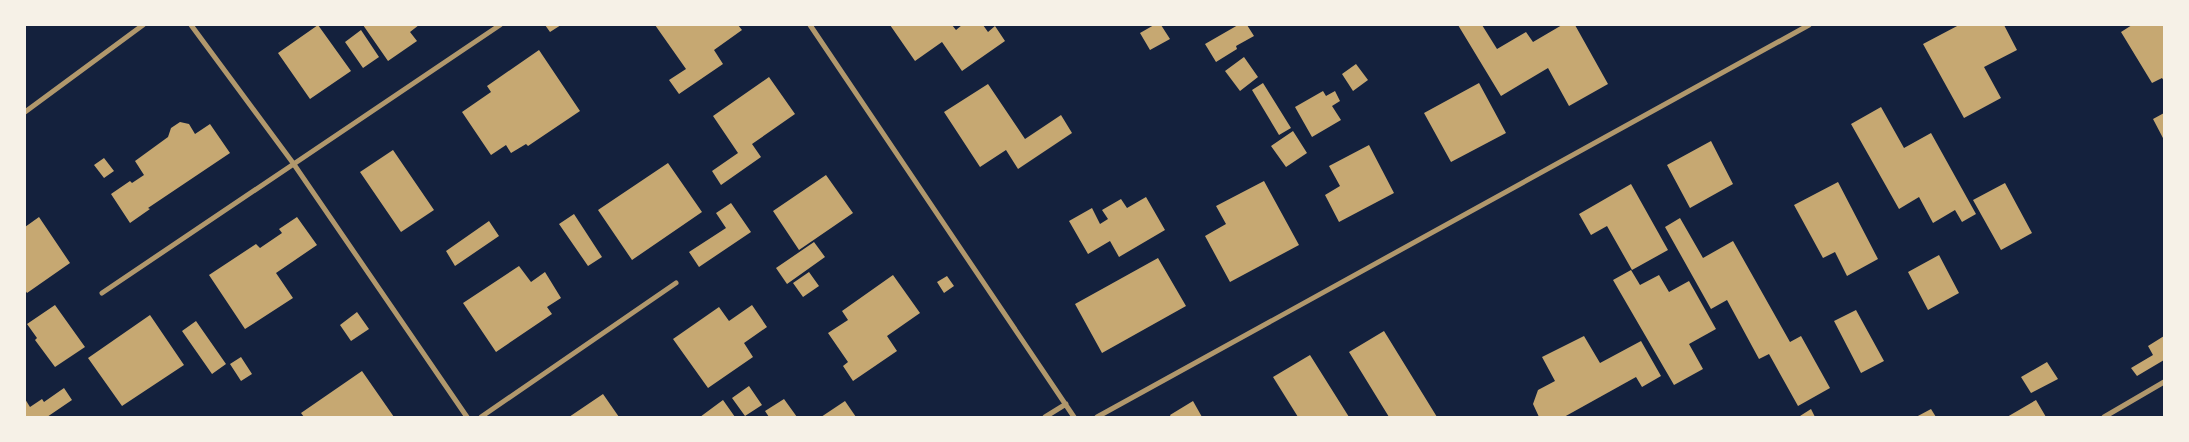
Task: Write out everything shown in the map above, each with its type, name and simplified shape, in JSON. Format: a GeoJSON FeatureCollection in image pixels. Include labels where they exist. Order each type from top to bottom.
{"type":"FeatureCollection","features":[{"type":"Feature","properties":{"kind":"street"},"geometry":{"type":"LineString","coordinates":[[25,112],[143,25]]}},
{"type":"Feature","properties":{"kind":"street"},"geometry":{"type":"LineString","coordinates":[[191,25],[201,36],[293,164],[467,417]]}},
{"type":"Feature","properties":{"kind":"street"},"geometry":{"type":"LineString","coordinates":[[102,293],[500,25]]}},
{"type":"Feature","properties":{"kind":"street"},"geometry":{"type":"LineString","coordinates":[[810,25],[1074,417]]}},
{"type":"Feature","properties":{"kind":"street"},"geometry":{"type":"LineString","coordinates":[[1097,417],[1809,25]]}},
{"type":"Feature","properties":{"kind":"street"},"geometry":{"type":"LineString","coordinates":[[481,417],[676,283]]}},
{"type":"Feature","properties":{"kind":"street"},"geometry":{"type":"LineString","coordinates":[[2104,417],[2164,382]]}},
{"type":"Feature","properties":{"kind":"street"},"geometry":{"type":"LineString","coordinates":[[1045,417],[1066,404]]}},
{"type":"Feature","properties":{"kind":"building"},"geometry":{"type":"Polygon","coordinates":[[[318,25],[351,71],[310,99],[278,53],[318,25]]]}},
{"type":"Feature","properties":{"kind":"building"},"geometry":{"type":"Polygon","coordinates":[[[363,25],[419,25],[410,32],[417,41],[388,61],[363,25]]]}},
{"type":"Feature","properties":{"kind":"building"},"geometry":{"type":"Polygon","coordinates":[[[545,25],[561,25],[550,32],[545,25]]]}},
{"type":"Feature","properties":{"kind":"building"},"geometry":{"type":"Polygon","coordinates":[[[655,25],[738,25],[742,30],[714,50],[723,64],[679,94],[669,80],[686,69],[655,25]]]}},
{"type":"Feature","properties":{"kind":"building"},"geometry":{"type":"Polygon","coordinates":[[[890,25],[952,25],[956,30],[962,25],[983,25],[988,32],[995,26],[1005,41],[962,71],[942,42],[915,61],[890,25]]]}},
{"type":"Feature","properties":{"kind":"building"},"geometry":{"type":"Polygon","coordinates":[[[1154,25],[1161,25],[1170,39],[1150,50],[1140,33],[1154,25]]]}},
{"type":"Feature","properties":{"kind":"building"},"geometry":{"type":"Polygon","coordinates":[[[1238,25],[1247,25],[1254,36],[1236,46],[1237,49],[1216,62],[1205,44],[1238,25]]]}},
{"type":"Feature","properties":{"kind":"building"},"geometry":{"type":"Polygon","coordinates":[[[1458,25],[1482,25],[1497,49],[1526,32],[1533,42],[1562,25],[1575,25],[1608,84],[1569,106],[1548,68],[1501,96],[1458,25]]]}},
{"type":"Feature","properties":{"kind":"building"},"geometry":{"type":"Polygon","coordinates":[[[1959,25],[2004,25],[2017,50],[1984,67],[2001,98],[1964,118],[1923,44],[1959,25]]]}},
{"type":"Feature","properties":{"kind":"building"},"geometry":{"type":"Polygon","coordinates":[[[2132,25],[2164,25],[2164,81],[2162,78],[2152,83],[2121,32],[2132,25]]]}},
{"type":"Feature","properties":{"kind":"building"},"geometry":{"type":"Polygon","coordinates":[[[361,30],[379,57],[363,68],[345,42],[361,30]]]}},
{"type":"Feature","properties":{"kind":"building"},"geometry":{"type":"Polygon","coordinates":[[[539,50],[580,111],[528,146],[526,144],[511,153],[506,145],[491,155],[462,112],[491,92],[487,86],[539,50]]]}},
{"type":"Feature","properties":{"kind":"building"},"geometry":{"type":"Polygon","coordinates":[[[1244,57],[1258,77],[1240,91],[1225,71],[1244,57]]]}},
{"type":"Feature","properties":{"kind":"building"},"geometry":{"type":"Polygon","coordinates":[[[1356,64],[1368,80],[1353,91],[1342,74],[1356,64]]]}},
{"type":"Feature","properties":{"kind":"building"},"geometry":{"type":"Polygon","coordinates":[[[769,77],[795,114],[752,144],[761,157],[721,185],[712,171],[738,153],[713,116],[769,77]]]}},
{"type":"Feature","properties":{"kind":"building"},"geometry":{"type":"Polygon","coordinates":[[[1263,83],[1291,128],[1279,135],[1252,90],[1263,83]]]}},
{"type":"Feature","properties":{"kind":"building"},"geometry":{"type":"Polygon","coordinates":[[[1479,83],[1506,133],[1451,162],[1424,113],[1479,83]]]}},
{"type":"Feature","properties":{"kind":"building"},"geometry":{"type":"Polygon","coordinates":[[[988,84],[1025,139],[1061,115],[1072,133],[1018,169],[1006,150],[980,167],[944,112],[988,84]]]}},
{"type":"Feature","properties":{"kind":"building"},"geometry":{"type":"Polygon","coordinates":[[[1323,91],[1326,96],[1335,91],[1340,101],[1332,106],[1341,120],[1312,137],[1295,107],[1323,91]]]}},
{"type":"Feature","properties":{"kind":"building"},"geometry":{"type":"Polygon","coordinates":[[[1881,107],[1904,148],[1931,133],[1976,214],[1962,222],[1955,210],[1933,223],[1919,197],[1899,209],[1851,124],[1881,107]]]}},
{"type":"Feature","properties":{"kind":"building"},"geometry":{"type":"Polygon","coordinates":[[[2164,113],[2164,140],[2153,119],[2164,113]]]}},
{"type":"Feature","properties":{"kind":"building"},"geometry":{"type":"Polygon","coordinates":[[[180,122],[189,124],[195,134],[210,124],[230,153],[148,208],[150,209],[130,223],[111,194],[130,181],[132,183],[144,175],[135,161],[168,137],[171,128],[180,122]]]}},
{"type":"Feature","properties":{"kind":"building"},"geometry":{"type":"Polygon","coordinates":[[[1293,131],[1307,153],[1286,167],[1271,146],[1293,131]]]}},
{"type":"Feature","properties":{"kind":"building"},"geometry":{"type":"Polygon","coordinates":[[[1711,141],[1733,184],[1690,208],[1667,165],[1711,141]]]}},
{"type":"Feature","properties":{"kind":"building"},"geometry":{"type":"Polygon","coordinates":[[[1369,145],[1394,193],[1339,222],[1325,195],[1340,186],[1329,166],[1369,145]]]}},
{"type":"Feature","properties":{"kind":"building"},"geometry":{"type":"Polygon","coordinates":[[[393,150],[434,210],[401,232],[360,172],[393,150]]]}},
{"type":"Feature","properties":{"kind":"building"},"geometry":{"type":"Polygon","coordinates":[[[104,158],[114,171],[104,178],[94,165],[104,158]]]}},
{"type":"Feature","properties":{"kind":"building"},"geometry":{"type":"Polygon","coordinates":[[[668,163],[702,212],[632,260],[598,210],[668,163]]]}},
{"type":"Feature","properties":{"kind":"building"},"geometry":{"type":"Polygon","coordinates":[[[826,175],[853,213],[799,250],[773,211],[826,175]]]}},
{"type":"Feature","properties":{"kind":"building"},"geometry":{"type":"Polygon","coordinates":[[[1264,181],[1299,245],[1230,282],[1205,236],[1226,224],[1216,206],[1264,181]]]}},
{"type":"Feature","properties":{"kind":"building"},"geometry":{"type":"Polygon","coordinates":[[[1838,182],[1878,259],[1847,276],[1835,252],[1823,258],[1794,205],[1838,182]]]}},
{"type":"Feature","properties":{"kind":"building"},"geometry":{"type":"Polygon","coordinates":[[[2005,183],[2032,233],[2001,250],[1973,200],[2005,183]]]}},
{"type":"Feature","properties":{"kind":"building"},"geometry":{"type":"Polygon","coordinates":[[[1631,184],[1668,250],[1632,270],[1607,226],[1591,235],[1579,214],[1631,184]]]}},
{"type":"Feature","properties":{"kind":"building"},"geometry":{"type":"Polygon","coordinates":[[[1146,197],[1165,230],[1119,257],[1110,241],[1088,254],[1069,221],[1092,208],[1100,224],[1108,219],[1102,210],[1121,199],[1127,208],[1146,197]]]}},
{"type":"Feature","properties":{"kind":"building"},"geometry":{"type":"Polygon","coordinates":[[[731,203],[751,232],[699,267],[689,252],[726,228],[716,213],[731,203]]]}},
{"type":"Feature","properties":{"kind":"building"},"geometry":{"type":"Polygon","coordinates":[[[574,214],[602,257],[588,266],[559,224],[574,214]]]}},
{"type":"Feature","properties":{"kind":"building"},"geometry":{"type":"Polygon","coordinates":[[[39,217],[70,263],[27,293],[25,290],[25,227],[39,217]]]}},
{"type":"Feature","properties":{"kind":"building"},"geometry":{"type":"Polygon","coordinates":[[[297,217],[317,245],[276,273],[293,298],[245,329],[209,275],[256,244],[260,248],[282,233],[279,229],[297,217]]]}},
{"type":"Feature","properties":{"kind":"building"},"geometry":{"type":"Polygon","coordinates":[[[1680,218],[1703,258],[1733,241],[1790,342],[1801,336],[1830,388],[1798,406],[1769,354],[1759,359],[1727,300],[1711,309],[1665,227],[1680,218]]]}},
{"type":"Feature","properties":{"kind":"building"},"geometry":{"type":"Polygon","coordinates":[[[489,221],[499,236],[455,266],[446,251],[489,221]]]}},
{"type":"Feature","properties":{"kind":"building"},"geometry":{"type":"Polygon","coordinates":[[[814,242],[825,257],[787,284],[776,268],[814,242]]]}},
{"type":"Feature","properties":{"kind":"building"},"geometry":{"type":"Polygon","coordinates":[[[1939,255],[1959,293],[1928,310],[1908,272],[1939,255]]]}},
{"type":"Feature","properties":{"kind":"building"},"geometry":{"type":"Polygon","coordinates":[[[1158,258],[1186,306],[1102,353],[1075,304],[1158,258]]]}},
{"type":"Feature","properties":{"kind":"building"},"geometry":{"type":"Polygon","coordinates":[[[519,266],[531,282],[545,272],[561,298],[547,307],[552,314],[496,352],[463,303],[519,266]]]}},
{"type":"Feature","properties":{"kind":"building"},"geometry":{"type":"Polygon","coordinates":[[[1631,270],[1640,285],[1659,275],[1669,292],[1689,281],[1716,329],[1689,344],[1703,369],[1674,385],[1613,280],[1631,270]]]}},
{"type":"Feature","properties":{"kind":"building"},"geometry":{"type":"Polygon","coordinates":[[[809,272],[819,286],[803,297],[793,283],[809,272]]]}},
{"type":"Feature","properties":{"kind":"building"},"geometry":{"type":"Polygon","coordinates":[[[893,275],[920,313],[887,336],[897,351],[853,381],[843,366],[848,362],[828,333],[848,320],[842,311],[893,275]]]}},
{"type":"Feature","properties":{"kind":"building"},"geometry":{"type":"Polygon","coordinates":[[[947,276],[954,286],[944,293],[937,282],[947,276]]]}},
{"type":"Feature","properties":{"kind":"building"},"geometry":{"type":"Polygon","coordinates":[[[55,305],[85,347],[55,367],[35,340],[37,338],[27,324],[55,305]]]}},
{"type":"Feature","properties":{"kind":"building"},"geometry":{"type":"Polygon","coordinates":[[[752,305],[767,327],[744,343],[753,357],[708,388],[673,339],[719,307],[729,321],[752,305]]]}},
{"type":"Feature","properties":{"kind":"building"},"geometry":{"type":"Polygon","coordinates":[[[1856,310],[1884,361],[1861,373],[1834,321],[1856,310]]]}},
{"type":"Feature","properties":{"kind":"building"},"geometry":{"type":"Polygon","coordinates":[[[357,312],[369,329],[351,341],[340,325],[357,312]]]}},
{"type":"Feature","properties":{"kind":"building"},"geometry":{"type":"Polygon","coordinates":[[[150,315],[184,365],[122,406],[88,358],[150,315]]]}},
{"type":"Feature","properties":{"kind":"building"},"geometry":{"type":"Polygon","coordinates":[[[196,321],[226,364],[212,374],[182,331],[196,321]]]}},
{"type":"Feature","properties":{"kind":"building"},"geometry":{"type":"Polygon","coordinates":[[[1384,331],[1437,417],[1389,417],[1349,352],[1384,331]]]}},
{"type":"Feature","properties":{"kind":"building"},"geometry":{"type":"Polygon","coordinates":[[[1584,336],[1600,363],[1641,341],[1661,376],[1642,387],[1636,377],[1564,417],[1539,417],[1533,404],[1538,390],[1555,381],[1542,357],[1584,336]]]}},
{"type":"Feature","properties":{"kind":"building"},"geometry":{"type":"Polygon","coordinates":[[[2164,336],[2164,360],[2137,376],[2131,368],[2153,355],[2148,346],[2164,336]]]}},
{"type":"Feature","properties":{"kind":"building"},"geometry":{"type":"Polygon","coordinates":[[[1310,355],[1349,417],[1298,417],[1273,377],[1310,355]]]}},
{"type":"Feature","properties":{"kind":"building"},"geometry":{"type":"Polygon","coordinates":[[[241,357],[252,374],[241,381],[230,364],[241,357]]]}},
{"type":"Feature","properties":{"kind":"building"},"geometry":{"type":"Polygon","coordinates":[[[2047,362],[2058,379],[2031,393],[2021,377],[2047,362]]]}},
{"type":"Feature","properties":{"kind":"building"},"geometry":{"type":"Polygon","coordinates":[[[362,371],[394,417],[304,417],[301,413],[362,371]]]}},
{"type":"Feature","properties":{"kind":"building"},"geometry":{"type":"Polygon","coordinates":[[[749,386],[762,405],[745,416],[732,398],[749,386]]]}},
{"type":"Feature","properties":{"kind":"building"},"geometry":{"type":"Polygon","coordinates":[[[64,388],[72,400],[47,417],[25,417],[25,399],[30,407],[42,399],[44,402],[64,388]]]}},
{"type":"Feature","properties":{"kind":"building"},"geometry":{"type":"Polygon","coordinates":[[[603,394],[619,417],[569,417],[603,394]]]}},
{"type":"Feature","properties":{"kind":"building"},"geometry":{"type":"Polygon","coordinates":[[[784,399],[797,417],[769,417],[765,411],[784,399]]]}},
{"type":"Feature","properties":{"kind":"building"},"geometry":{"type":"Polygon","coordinates":[[[723,400],[735,417],[700,417],[723,400]]]}},
{"type":"Feature","properties":{"kind":"building"},"geometry":{"type":"Polygon","coordinates":[[[2036,400],[2046,417],[2007,417],[2036,400]]]}},
{"type":"Feature","properties":{"kind":"building"},"geometry":{"type":"Polygon","coordinates":[[[845,401],[856,417],[821,417],[845,401]]]}},
{"type":"Feature","properties":{"kind":"building"},"geometry":{"type":"Polygon","coordinates":[[[1193,401],[1202,417],[1171,417],[1170,415],[1193,401]]]}},
{"type":"Feature","properties":{"kind":"building"},"geometry":{"type":"Polygon","coordinates":[[[1811,409],[1815,417],[1800,417],[1800,416],[1811,409]]]}},
{"type":"Feature","properties":{"kind":"building"},"geometry":{"type":"Polygon","coordinates":[[[1931,409],[1936,417],[1916,417],[1931,409]]]}}]}
